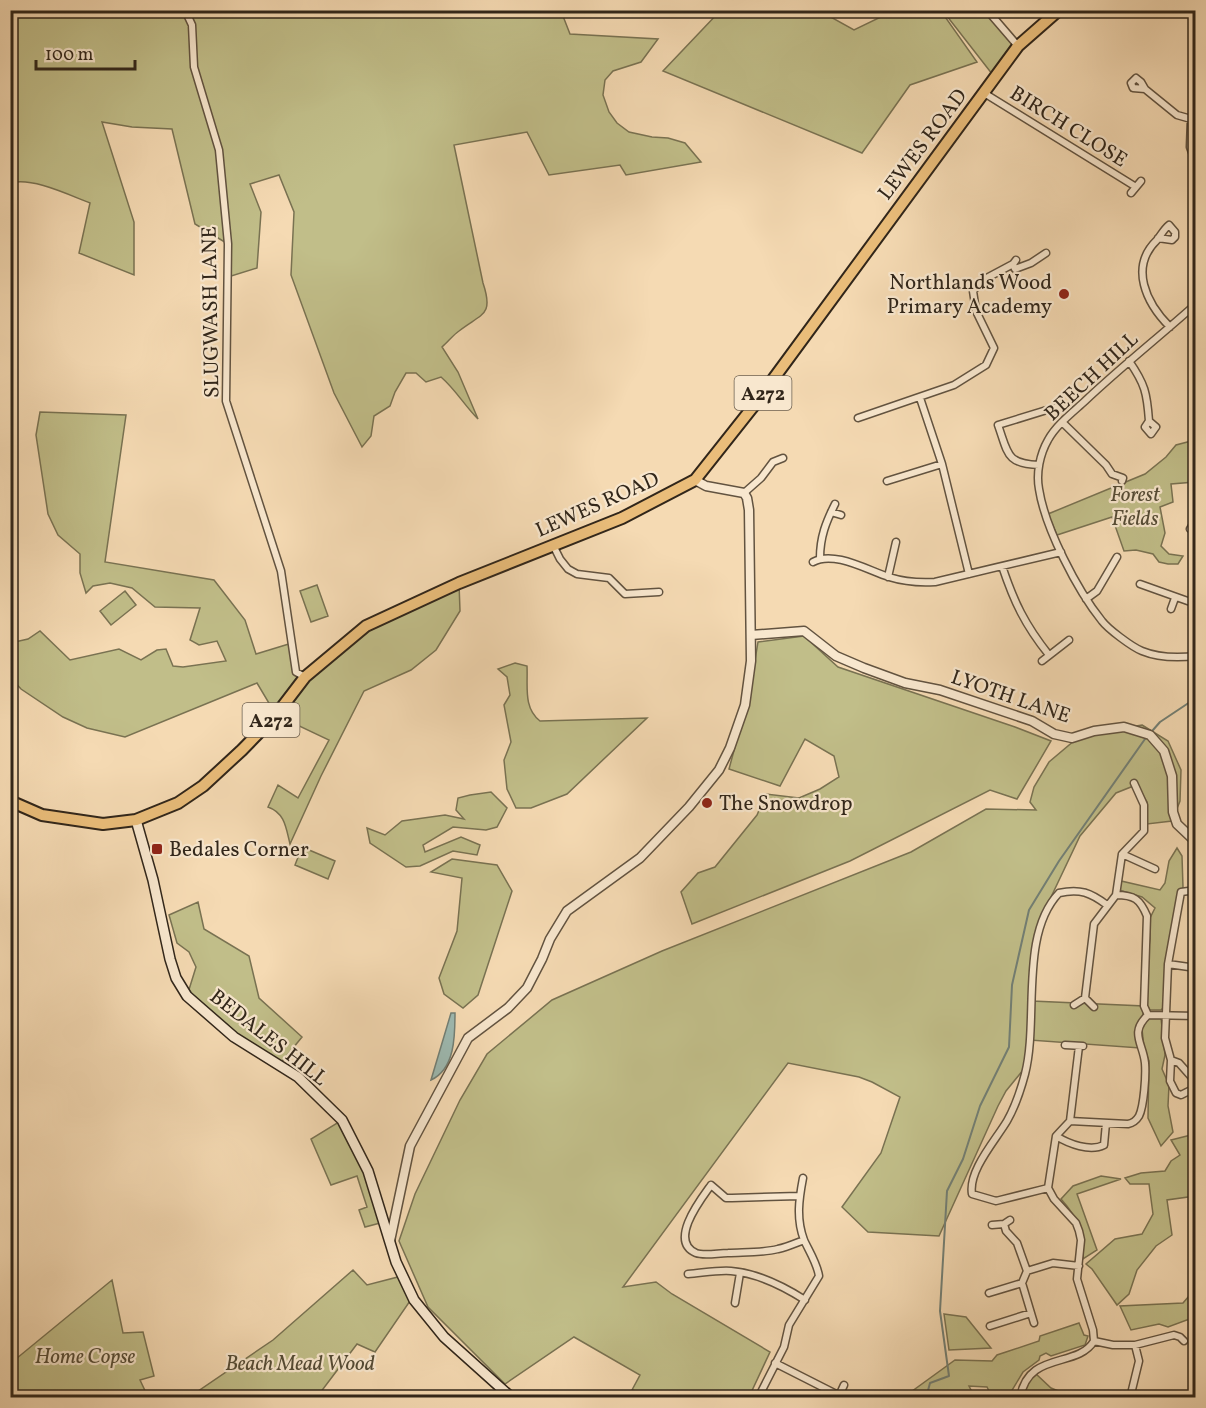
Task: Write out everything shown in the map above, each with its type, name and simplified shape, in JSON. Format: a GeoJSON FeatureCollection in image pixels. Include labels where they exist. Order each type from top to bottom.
{"type":"FeatureCollection","features":[{"type":"Feature","properties":{"kind":"highway","name":"LEWES ROAD"},"geometry":{"type":"LineString","coordinates":[[10,801],[42,815],[102,824],[136,820],[178,803],[203,786],[242,750],[276,715],[305,677],[366,626],[459,583],[622,518],[695,480],[752,408],[1018,46],[1059,10]]}},
{"type":"Feature","properties":{"kind":"main road","name":"BEDALES HILL"},"geometry":{"type":"LineString","coordinates":[[136,820],[176,978],[187,996],[234,1037],[298,1077],[342,1120],[368,1171],[396,1262],[414,1300],[444,1337],[512,1398]]}},
{"type":"Feature","properties":{"kind":"street","name":"SLUGWASH LANE"},"geometry":{"type":"LineString","coordinates":[[185,10],[192,25],[194,67],[219,150],[228,244],[226,401],[281,572],[296,672],[305,677]]}},
{"type":"Feature","properties":{"kind":"street"},"geometry":{"type":"LineString","coordinates":[[987,10],[1018,46]]}},
{"type":"Feature","properties":{"kind":"street"},"geometry":{"type":"LineString","coordinates":[[1144,89],[1177,115],[1193,116],[1190,147],[1196,164]]}},
{"type":"Feature","properties":{"kind":"street","name":"BIRCH CLOSE"},"geometry":{"type":"LineString","coordinates":[[984,93],[1134,190],[1141,180]]}},
{"type":"Feature","properties":{"kind":"street"},"geometry":{"type":"LineString","coordinates":[[1158,238],[1147,250],[1144,258],[1143,280],[1154,307],[1170,327]]}},
{"type":"Feature","properties":{"kind":"street"},"geometry":{"type":"LineString","coordinates":[[858,418],[866,412],[920,398],[954,385],[986,365],[994,348],[976,310],[973,291],[983,280],[1014,262],[1015,269],[1046,253]]}},
{"type":"Feature","properties":{"kind":"street","name":"BEECH HILL"},"geometry":{"type":"LineString","coordinates":[[1196,304],[1062,422],[1048,439],[1039,465],[1039,489],[1061,552],[1086,599],[1103,623],[1141,651],[1171,658],[1196,656]]}},
{"type":"Feature","properties":{"kind":"street"},"geometry":{"type":"LineString","coordinates":[[1129,361],[1147,394],[1149,421]]}},
{"type":"Feature","properties":{"kind":"street"},"geometry":{"type":"LineString","coordinates":[[920,398],[942,464],[969,574]]}},
{"type":"Feature","properties":{"kind":"street"},"geometry":{"type":"LineString","coordinates":[[1039,465],[1025,465],[1014,461],[1008,452],[999,425],[1063,405]]}},
{"type":"Feature","properties":{"kind":"street"},"geometry":{"type":"LineString","coordinates":[[1062,422],[1106,465],[1109,476],[1123,478],[1122,481]]}},
{"type":"Feature","properties":{"kind":"street"},"geometry":{"type":"LineString","coordinates":[[744,493],[761,478],[773,462],[783,458]]}},
{"type":"Feature","properties":{"kind":"street"},"geometry":{"type":"LineString","coordinates":[[887,481],[942,464]]}},
{"type":"Feature","properties":{"kind":"street"},"geometry":{"type":"LineString","coordinates":[[390,1241],[410,1146],[468,1038],[508,1008],[527,988],[550,939],[567,911],[640,858],[689,807],[719,770],[730,748],[745,705],[751,661],[749,510],[744,493],[706,486],[695,480]]}},
{"type":"Feature","properties":{"kind":"street"},"geometry":{"type":"LineString","coordinates":[[835,504],[821,535],[817,560],[851,562],[888,577],[915,583],[935,582],[1061,552]]}},
{"type":"Feature","properties":{"kind":"street"},"geometry":{"type":"LineString","coordinates":[[831,512],[841,515]]}},
{"type":"Feature","properties":{"kind":"street"},"geometry":{"type":"LineString","coordinates":[[1190,529],[1196,519]]}},
{"type":"Feature","properties":{"kind":"street"},"geometry":{"type":"LineString","coordinates":[[553,545],[568,569],[577,574],[609,578],[625,594],[659,592]]}},
{"type":"Feature","properties":{"kind":"street"},"geometry":{"type":"LineString","coordinates":[[888,577],[898,547]]}},
{"type":"Feature","properties":{"kind":"street"},"geometry":{"type":"LineString","coordinates":[[1086,599],[1097,591],[1117,557]]}},
{"type":"Feature","properties":{"kind":"street"},"geometry":{"type":"LineString","coordinates":[[1002,566],[1012,598],[1049,655]]}},
{"type":"Feature","properties":{"kind":"street"},"geometry":{"type":"LineString","coordinates":[[1140,584],[1196,604]]}},
{"type":"Feature","properties":{"kind":"street"},"geometry":{"type":"LineString","coordinates":[[1171,609],[1175,598]]}},
{"type":"Feature","properties":{"kind":"street","name":"LYOTH LANE"},"geometry":{"type":"LineString","coordinates":[[751,635],[804,631],[836,656],[864,668],[905,683],[940,690],[1032,721],[1054,734],[1072,738],[1094,731],[1124,727],[1150,735],[1164,751],[1172,776],[1173,812],[1177,824],[1196,842]]}},
{"type":"Feature","properties":{"kind":"street"},"geometry":{"type":"LineString","coordinates":[[1042,661],[1068,640]]}},
{"type":"Feature","properties":{"kind":"street"},"geometry":{"type":"LineString","coordinates":[[1085,998],[1094,924],[1116,895],[1122,855],[1144,831],[1144,805],[1134,783]]}},
{"type":"Feature","properties":{"kind":"street"},"geometry":{"type":"LineString","coordinates":[[1122,855],[1155,869]]}},
{"type":"Feature","properties":{"kind":"street"},"geometry":{"type":"LineString","coordinates":[[1171,1060],[1179,1063],[1195,1081],[1195,1088],[1181,1095],[1176,1093],[1170,1081],[1171,1060],[1165,1038],[1168,964],[1181,892],[1196,890]]}},
{"type":"Feature","properties":{"kind":"street"},"geometry":{"type":"LineString","coordinates":[[1048,1188],[996,1201],[972,1194],[971,1185],[987,1151],[1008,1120],[1028,1064],[1037,936],[1043,914],[1059,893],[1068,891],[1091,893],[1107,905]]}},
{"type":"Feature","properties":{"kind":"street"},"geometry":{"type":"LineString","coordinates":[[1116,895],[1128,895],[1141,903],[1147,916],[1144,1006],[1148,1015]]}},
{"type":"Feature","properties":{"kind":"street"},"geometry":{"type":"LineString","coordinates":[[1168,964],[1196,968]]}},
{"type":"Feature","properties":{"kind":"street"},"geometry":{"type":"LineString","coordinates":[[1074,1005],[1085,998]]}},
{"type":"Feature","properties":{"kind":"street"},"geometry":{"type":"LineString","coordinates":[[1085,998],[1094,1007]]}},
{"type":"Feature","properties":{"kind":"street"},"geometry":{"type":"LineString","coordinates":[[1070,1120],[1128,1125],[1134,1122],[1140,1114],[1145,1075],[1145,1060],[1138,1034],[1141,1022],[1148,1015],[1196,1016]]}},
{"type":"Feature","properties":{"kind":"street"},"geometry":{"type":"LineString","coordinates":[[1065,1045],[1081,1046],[1070,1120],[1056,1136],[1048,1188],[1076,1223],[1079,1231],[1081,1240],[1077,1279],[1093,1330],[1094,1341]]}},
{"type":"Feature","properties":{"kind":"street"},"geometry":{"type":"LineString","coordinates":[[1056,1136],[1070,1145],[1099,1147],[1104,1145],[1106,1123]]}},
{"type":"Feature","properties":{"kind":"street"},"geometry":{"type":"LineString","coordinates":[[758,1398],[784,1347],[789,1324],[819,1276],[800,1228],[798,1216],[802,1178]]}},
{"type":"Feature","properties":{"kind":"street"},"geometry":{"type":"LineString","coordinates":[[799,1196],[732,1198],[726,1197],[711,1185],[695,1207],[687,1224],[686,1242],[697,1254],[767,1251],[804,1239]]}},
{"type":"Feature","properties":{"kind":"street"},"geometry":{"type":"LineString","coordinates":[[992,1225],[1007,1222],[1006,1231],[1017,1243],[1027,1271],[1022,1283],[1034,1323]]}},
{"type":"Feature","properties":{"kind":"street"},"geometry":{"type":"LineString","coordinates":[[1027,1271],[1053,1263],[1079,1266]]}},
{"type":"Feature","properties":{"kind":"street"},"geometry":{"type":"LineString","coordinates":[[688,1274],[730,1271],[740,1273],[772,1282],[805,1300]]}},
{"type":"Feature","properties":{"kind":"street"},"geometry":{"type":"LineString","coordinates":[[735,1303],[740,1273]]}},
{"type":"Feature","properties":{"kind":"street"},"geometry":{"type":"LineString","coordinates":[[989,1293],[1022,1283]]}},
{"type":"Feature","properties":{"kind":"street"},"geometry":{"type":"LineString","coordinates":[[990,1326],[1031,1312]]}},
{"type":"Feature","properties":{"kind":"street"},"geometry":{"type":"LineString","coordinates":[[1094,1341],[1135,1345],[1168,1336],[1180,1337],[1184,1341]]}},
{"type":"Feature","properties":{"kind":"street"},"geometry":{"type":"LineString","coordinates":[[1020,1398],[1021,1388],[1038,1368],[1083,1352],[1094,1341]]}},
{"type":"Feature","properties":{"kind":"street"},"geometry":{"type":"LineString","coordinates":[[1130,1398],[1140,1361],[1135,1345]]}},
{"type":"Feature","properties":{"kind":"street"},"geometry":{"type":"LineString","coordinates":[[775,1363],[840,1397],[844,1385]]}},
{"type":"Feature","properties":{"kind":"green space"},"geometry":{"type":"Polygon","coordinates":[[[17,10],[561,11],[570,34],[658,39],[641,62],[613,71],[605,80],[603,95],[609,112],[617,123],[629,132],[685,143],[701,162],[626,175],[620,165],[549,175],[527,132],[454,145],[487,302],[484,313],[480,317],[442,347],[458,372],[478,419],[441,377],[426,382],[416,373],[406,373],[390,406],[374,416],[371,436],[362,447],[334,393],[291,275],[294,212],[279,175],[250,184],[261,212],[257,268],[228,277],[228,244],[195,224],[172,129],[132,127],[102,122],[134,222],[134,275],[79,253],[90,203],[29,182],[11,183],[10,25],[17,10]]]}},
{"type":"Feature","properties":{"kind":"green space"},"geometry":{"type":"Polygon","coordinates":[[[720,11],[820,11],[854,30],[893,11],[941,11],[977,62],[910,85],[862,153],[663,71],[720,11]]]}},
{"type":"Feature","properties":{"kind":"green space"},"geometry":{"type":"Polygon","coordinates":[[[943,11],[987,11],[1018,46],[996,79],[943,11]]]}},
{"type":"Feature","properties":{"kind":"green space"},"geometry":{"type":"Polygon","coordinates":[[[40,412],[126,415],[105,562],[214,580],[245,620],[256,654],[292,643],[296,672],[305,676],[366,626],[459,583],[460,611],[436,650],[411,670],[364,691],[290,844],[281,817],[268,807],[278,785],[298,798],[329,740],[276,715],[257,683],[125,737],[87,728],[63,717],[21,689],[11,678],[10,643],[28,639],[40,631],[70,660],[119,649],[141,660],[157,650],[166,649],[173,666],[183,667],[226,661],[217,641],[199,645],[190,640],[200,608],[155,607],[132,588],[110,583],[93,586],[86,593],[80,573],[80,554],[58,535],[48,514],[36,435],[40,412]]]}},
{"type":"Feature","properties":{"kind":"green space","name":"Forest Fields"},"geometry":{"type":"Polygon","coordinates":[[[1195,440],[1195,482],[1171,484],[1173,502],[1160,507],[1165,533],[1161,546],[1169,554],[1183,556],[1178,564],[1159,562],[1153,554],[1136,550],[1124,551],[1112,517],[1057,535],[1048,514],[1145,474],[1166,457],[1176,445],[1195,440]]]}},
{"type":"Feature","properties":{"kind":"green space"},"geometry":{"type":"Polygon","coordinates":[[[317,585],[328,616],[311,622],[300,591],[317,585]]]}},
{"type":"Feature","properties":{"kind":"green space"},"geometry":{"type":"Polygon","coordinates":[[[125,591],[136,605],[111,625],[100,611],[125,591]]]}},
{"type":"Feature","properties":{"kind":"green space"},"geometry":{"type":"Polygon","coordinates":[[[804,636],[838,667],[1051,741],[1017,799],[990,790],[850,861],[692,924],[681,892],[698,873],[715,867],[757,815],[766,794],[799,798],[839,777],[834,756],[805,739],[780,786],[729,769],[750,691],[758,642],[804,636]]]}},
{"type":"Feature","properties":{"kind":"green space"},"geometry":{"type":"Polygon","coordinates":[[[515,663],[527,666],[529,703],[531,710],[540,721],[647,718],[567,794],[531,808],[516,808],[507,789],[504,760],[511,742],[504,705],[510,695],[507,677],[498,669],[515,663]]]}},
{"type":"Feature","properties":{"kind":"green space"},"geometry":{"type":"Polygon","coordinates":[[[1142,725],[1168,741],[1181,770],[1180,801],[1172,821],[1147,824],[1147,802],[1136,785],[1116,793],[1080,836],[1043,914],[1037,936],[1032,1001],[1144,1006],[1142,1022],[1148,1017],[1161,1018],[1165,1055],[1162,1069],[1169,1085],[1168,1106],[1173,1132],[1161,1146],[1148,1118],[1149,1061],[1144,1048],[1142,1029],[1140,1048],[1030,1040],[1028,1064],[1006,1091],[998,1106],[939,1236],[868,1232],[842,1207],[881,1153],[900,1097],[859,1077],[788,1063],[623,1287],[656,1282],[672,1294],[770,1352],[749,1397],[659,1397],[632,1390],[640,1375],[574,1337],[505,1384],[428,1307],[399,1241],[415,1194],[460,1100],[487,1054],[552,1000],[662,951],[911,852],[986,809],[1036,810],[1030,802],[1034,787],[1049,762],[1081,735],[1142,725]]]}},
{"type":"Feature","properties":{"kind":"green space"},"geometry":{"type":"Polygon","coordinates":[[[491,792],[507,808],[497,827],[486,830],[453,827],[423,845],[425,852],[461,837],[480,845],[477,855],[453,851],[420,866],[406,867],[370,843],[367,828],[385,835],[402,821],[445,815],[464,819],[456,810],[458,798],[491,792]]]}},
{"type":"Feature","properties":{"kind":"green space"},"geometry":{"type":"Polygon","coordinates":[[[302,847],[335,861],[328,879],[295,865],[302,847]]]}},
{"type":"Feature","properties":{"kind":"green space"},"geometry":{"type":"Polygon","coordinates":[[[1177,848],[1182,856],[1183,887],[1174,913],[1168,952],[1164,1007],[1161,1010],[1150,1010],[1146,1004],[1146,971],[1150,918],[1155,908],[1142,897],[1119,890],[1121,881],[1160,890],[1165,883],[1169,861],[1177,848]]]}},
{"type":"Feature","properties":{"kind":"green space"},"geometry":{"type":"Polygon","coordinates":[[[452,859],[497,865],[512,891],[478,995],[463,1008],[444,994],[439,978],[457,931],[462,878],[431,872],[452,859]]]}},
{"type":"Feature","properties":{"kind":"green space"},"geometry":{"type":"Polygon","coordinates":[[[198,902],[204,929],[249,956],[259,998],[302,1037],[280,1064],[234,1037],[187,996],[196,967],[189,952],[177,943],[169,915],[198,902]]]}},
{"type":"Feature","properties":{"kind":"green space"},"geometry":{"type":"Polygon","coordinates":[[[342,1120],[384,1222],[365,1227],[359,1210],[367,1207],[357,1176],[331,1185],[311,1139],[342,1120]]]}},
{"type":"Feature","properties":{"kind":"green space"},"geometry":{"type":"Polygon","coordinates":[[[1195,1134],[1195,1196],[1167,1200],[1172,1235],[1156,1246],[1137,1270],[1129,1294],[1117,1305],[1086,1264],[1115,1239],[1142,1234],[1153,1214],[1149,1184],[1130,1184],[1125,1178],[1141,1173],[1165,1171],[1171,1161],[1180,1155],[1171,1140],[1195,1134]]]}},
{"type":"Feature","properties":{"kind":"green space"},"geometry":{"type":"Polygon","coordinates":[[[1101,1176],[1121,1179],[1077,1194],[1097,1250],[1083,1259],[1079,1226],[1061,1199],[1073,1186],[1101,1176]]]}},
{"type":"Feature","properties":{"kind":"green space","name":"Beach Mead Wood"},"geometry":{"type":"Polygon","coordinates":[[[353,1270],[367,1285],[398,1277],[410,1301],[375,1352],[357,1344],[317,1397],[188,1398],[273,1340],[353,1270]]]}},
{"type":"Feature","properties":{"kind":"green space","name":"Home Copse"},"geometry":{"type":"Polygon","coordinates":[[[112,1280],[123,1333],[143,1332],[154,1376],[140,1380],[148,1397],[11,1397],[11,1363],[112,1280]]]}},
{"type":"Feature","properties":{"kind":"green space"},"geometry":{"type":"Polygon","coordinates":[[[1195,1289],[1195,1317],[1168,1327],[1159,1324],[1131,1330],[1120,1306],[1183,1303],[1195,1289]]]}},
{"type":"Feature","properties":{"kind":"green space"},"geometry":{"type":"Polygon","coordinates":[[[944,1314],[966,1317],[991,1348],[949,1350],[944,1314]]]}},
{"type":"Feature","properties":{"kind":"green space"},"geometry":{"type":"Polygon","coordinates":[[[1079,1323],[1084,1335],[1088,1336],[1085,1345],[1051,1356],[1046,1353],[1040,1356],[1039,1360],[1023,1372],[1011,1392],[1005,1391],[1005,1397],[992,1397],[987,1387],[969,1386],[973,1397],[904,1397],[955,1360],[992,1361],[997,1355],[1039,1341],[1040,1336],[1079,1323]]]}},
{"type":"Feature","properties":{"kind":"green space"},"geometry":{"type":"Polygon","coordinates":[[[1035,1373],[1051,1388],[1073,1397],[1031,1398],[1022,1396],[1023,1390],[1035,1373]]]}},
{"type":"Feature","properties":{"kind":"water"},"geometry":{"type":"Polygon","coordinates":[[[451,1013],[455,1013],[452,1051],[445,1068],[431,1080],[451,1013]]]}},
{"type":"Feature","properties":{"kind":"waterway"},"geometry":{"type":"LineString","coordinates":[[1153,730],[1160,722],[1196,698]]}},
{"type":"Feature","properties":{"kind":"waterway"},"geometry":{"type":"LineString","coordinates":[[926,1398],[930,1383],[949,1376],[940,1311],[947,1191],[963,1159],[980,1106],[1009,1047],[1012,985],[1029,910],[1059,861],[1145,739]]}},
{"type":"Feature","properties":{"kind":"place","name":"Northlands Wood Primary Academy"},"geometry":{"type":"Point","coordinates":[1064,294]}},
{"type":"Feature","properties":{"kind":"place","name":"The Snowdrop"},"geometry":{"type":"Point","coordinates":[707,803]}},
{"type":"Feature","properties":{"kind":"place","name":"Bedales Corner"},"geometry":{"type":"Point","coordinates":[157,849]}}]}
